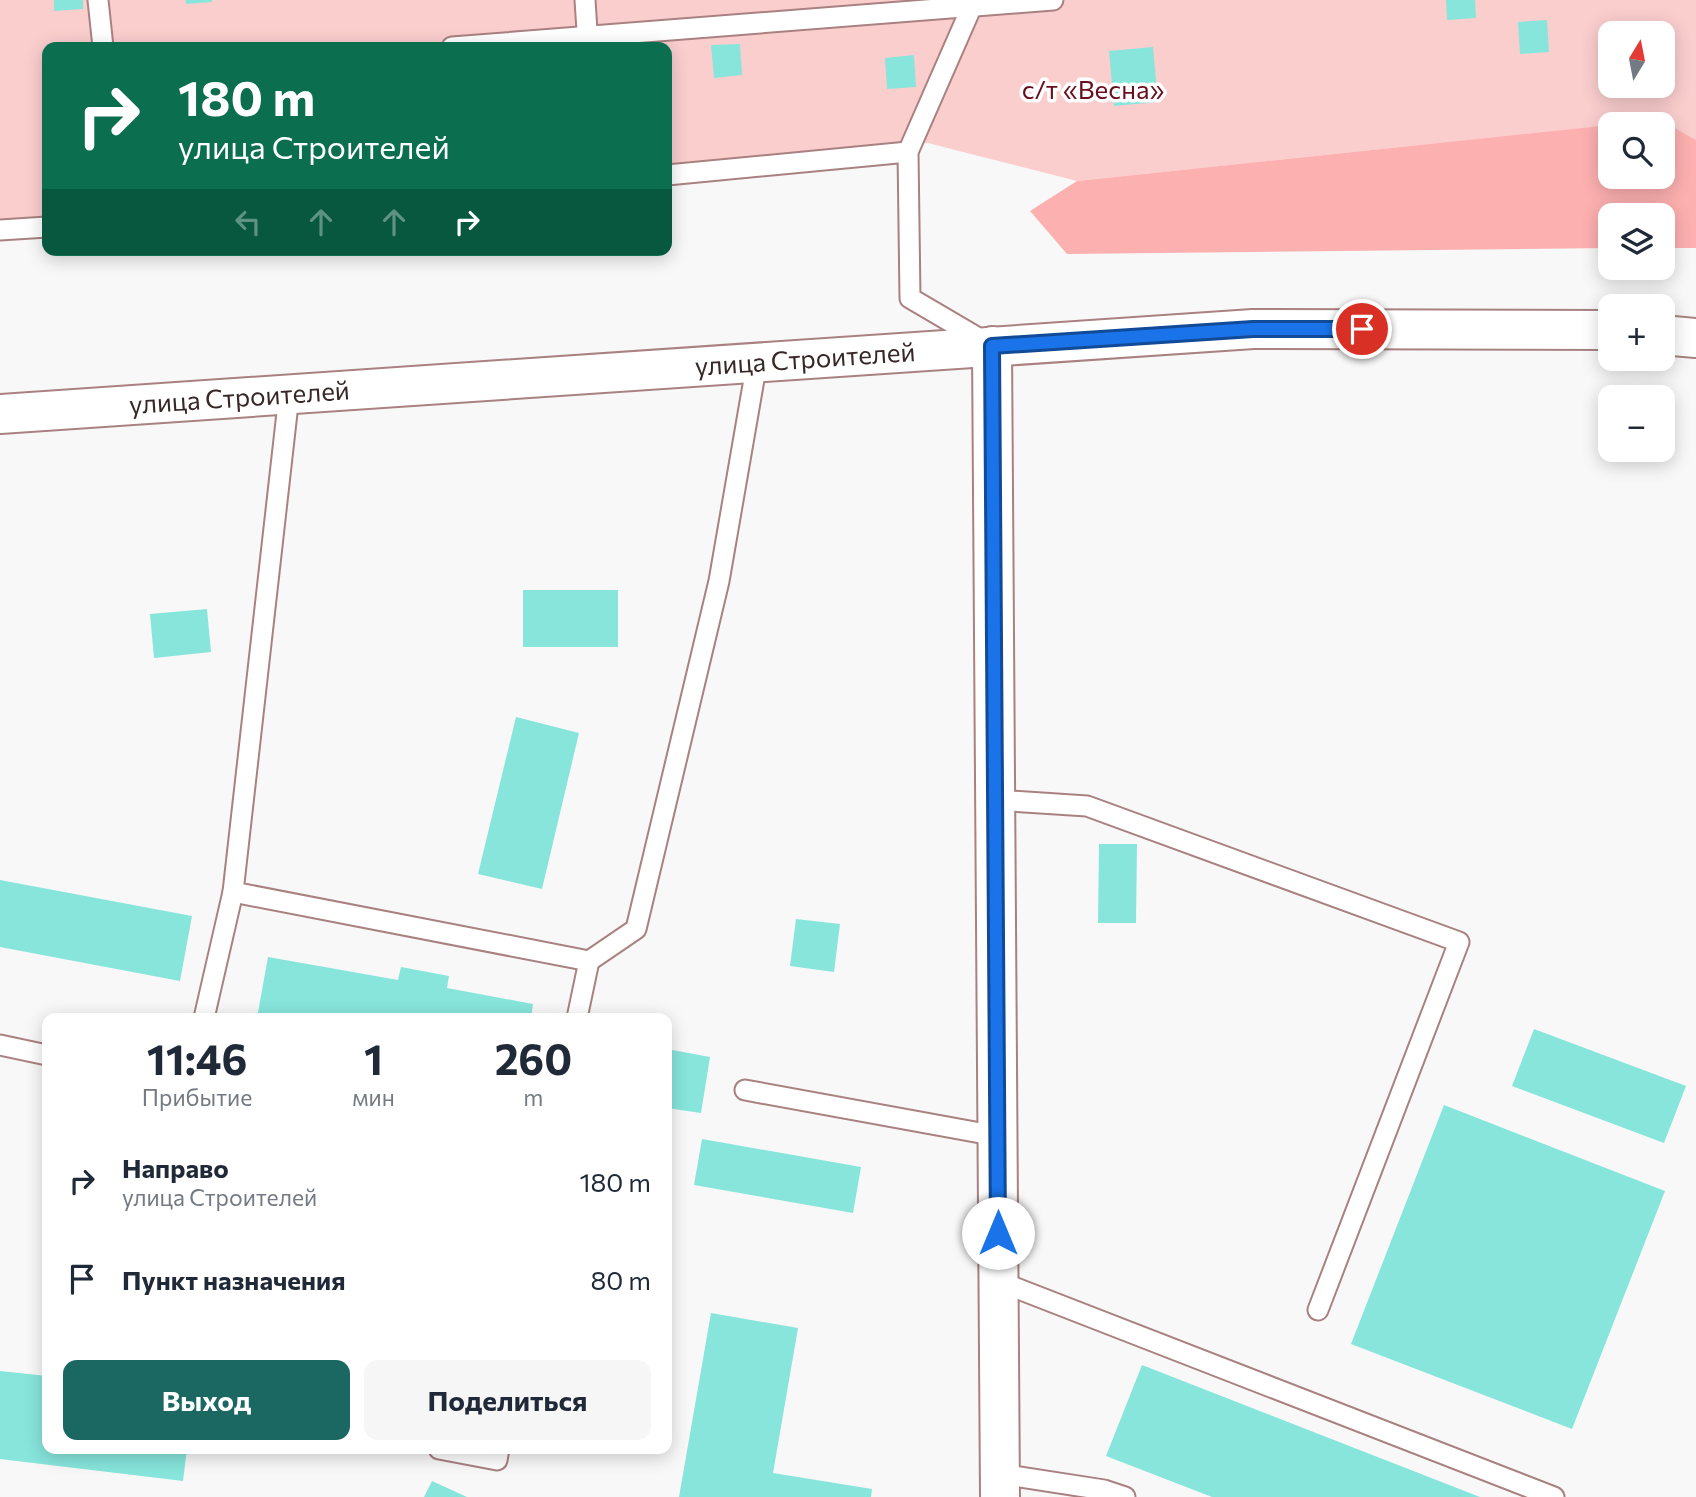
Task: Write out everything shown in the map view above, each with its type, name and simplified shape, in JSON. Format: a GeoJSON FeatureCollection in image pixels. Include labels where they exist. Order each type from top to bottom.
{"type":"FeatureCollection","features":[{"type":"Feature","properties":{"kind":"main road","name":"улица Строителей"},"geometry":{"type":"LineString","coordinates":[[0,414],[1253,329],[1598,330]]}},
{"type":"Feature","properties":{"kind":"main road"},"geometry":{"type":"LineString","coordinates":[[1675,336],[1696,338]]}},
{"type":"Feature","properties":{"kind":"main road"},"geometry":{"type":"LineString","coordinates":[[992,346],[1000,1486]]}},
{"type":"Feature","properties":{"kind":"lane"},"geometry":{"type":"LineString","coordinates":[[98,0],[102,42]]}},
{"type":"Feature","properties":{"kind":"lane"},"geometry":{"type":"LineString","coordinates":[[584,0],[588,42],[972,3],[1053,0]]}},
{"type":"Feature","properties":{"kind":"lane"},"geometry":{"type":"LineString","coordinates":[[972,3],[908,152],[910,298],[992,346]]}},
{"type":"Feature","properties":{"kind":"lane"},"geometry":{"type":"LineString","coordinates":[[672,175],[908,152]]}},
{"type":"Feature","properties":{"kind":"lane"},"geometry":{"type":"LineString","coordinates":[[0,230],[42,227]]}},
{"type":"Feature","properties":{"kind":"lane"},"geometry":{"type":"LineString","coordinates":[[579,1013],[589,961],[636,929],[719,580],[757,362]]}},
{"type":"Feature","properties":{"kind":"lane"},"geometry":{"type":"LineString","coordinates":[[205,1013],[233,892],[289,395]]}},
{"type":"Feature","properties":{"kind":"lane"},"geometry":{"type":"LineString","coordinates":[[995,800],[1087,806],[1460,942],[1318,1310]]}},
{"type":"Feature","properties":{"kind":"lane"},"geometry":{"type":"LineString","coordinates":[[233,892],[589,961]]}},
{"type":"Feature","properties":{"kind":"lane"},"geometry":{"type":"LineString","coordinates":[[0,1045],[42,1054]]}},
{"type":"Feature","properties":{"kind":"lane"},"geometry":{"type":"LineString","coordinates":[[745,1090],[997,1136]]}},
{"type":"Feature","properties":{"kind":"lane"},"geometry":{"type":"LineString","coordinates":[[998,1281],[1554,1497]]}},
{"type":"Feature","properties":{"kind":"lane"},"geometry":{"type":"LineString","coordinates":[[465,1454],[497,1460],[498,1454]]}},
{"type":"Feature","properties":{"kind":"lane"},"geometry":{"type":"LineString","coordinates":[[1000,1486],[1104,1490],[1125,1497]]}},
{"type":"Feature","properties":{"kind":"green space","name":"с/т «Весна»"},"geometry":{"type":"Polygon","coordinates":[[[0,0],[1696,0],[1696,140],[1675,128],[1675,112],[1598,112],[1598,127],[1077,181],[928,143],[672,165],[672,42],[42,42],[42,216],[0,220],[0,0]]]}},
{"type":"Feature","properties":{"kind":"shaded area"},"geometry":{"type":"Polygon","coordinates":[[[1598,126],[1598,189],[1675,189],[1675,128],[1696,140],[1696,248],[1675,248],[1675,203],[1598,203],[1598,248],[1067,254],[1030,211],[1077,181],[1598,126]]]}},
{"type":"Feature","properties":{"kind":"building"},"geometry":{"type":"Polygon","coordinates":[[[54,0],[83,0],[83,9],[54,11],[54,0]]]}},
{"type":"Feature","properties":{"kind":"building"},"geometry":{"type":"Polygon","coordinates":[[[186,0],[212,0],[212,2],[186,4],[186,0]]]}},
{"type":"Feature","properties":{"kind":"building"},"geometry":{"type":"Polygon","coordinates":[[[1446,0],[1475,0],[1476,18],[1447,20],[1446,0]]]}},
{"type":"Feature","properties":{"kind":"building"},"geometry":{"type":"Polygon","coordinates":[[[1547,20],[1549,52],[1520,54],[1518,22],[1547,20]]]}},
{"type":"Feature","properties":{"kind":"building"},"geometry":{"type":"Polygon","coordinates":[[[740,44],[742,75],[714,78],[711,45],[740,44]]]}},
{"type":"Feature","properties":{"kind":"building"},"geometry":{"type":"Polygon","coordinates":[[[1153,47],[1158,102],[1114,106],[1109,51],[1153,47]]]}},
{"type":"Feature","properties":{"kind":"building"},"geometry":{"type":"Polygon","coordinates":[[[914,55],[916,87],[887,89],[885,58],[914,55]]]}},
{"type":"Feature","properties":{"kind":"building"},"geometry":{"type":"Polygon","coordinates":[[[523,590],[618,590],[618,647],[523,647],[523,590]]]}},
{"type":"Feature","properties":{"kind":"building"},"geometry":{"type":"Polygon","coordinates":[[[207,609],[211,652],[154,658],[150,614],[207,609]]]}},
{"type":"Feature","properties":{"kind":"building"},"geometry":{"type":"Polygon","coordinates":[[[516,717],[579,733],[542,889],[478,874],[516,717]]]}},
{"type":"Feature","properties":{"kind":"building"},"geometry":{"type":"Polygon","coordinates":[[[1099,844],[1137,844],[1136,923],[1098,923],[1099,844]]]}},
{"type":"Feature","properties":{"kind":"building"},"geometry":{"type":"Polygon","coordinates":[[[0,880],[192,916],[180,981],[0,947],[0,880]]]}},
{"type":"Feature","properties":{"kind":"building"},"geometry":{"type":"Polygon","coordinates":[[[796,919],[840,924],[834,972],[790,966],[796,919]]]}},
{"type":"Feature","properties":{"kind":"building"},"geometry":{"type":"Polygon","coordinates":[[[268,957],[398,980],[401,967],[449,976],[447,988],[533,1004],[532,1013],[258,1013],[268,957]]]}},
{"type":"Feature","properties":{"kind":"building"},"geometry":{"type":"Polygon","coordinates":[[[1534,1029],[1686,1086],[1664,1143],[1512,1086],[1534,1029]]]}},
{"type":"Feature","properties":{"kind":"building"},"geometry":{"type":"Polygon","coordinates":[[[672,1050],[710,1057],[701,1113],[672,1109],[672,1050]]]}},
{"type":"Feature","properties":{"kind":"building"},"geometry":{"type":"Polygon","coordinates":[[[1444,1105],[1665,1191],[1572,1429],[1351,1344],[1444,1105]]]}},
{"type":"Feature","properties":{"kind":"building"},"geometry":{"type":"Polygon","coordinates":[[[702,1139],[861,1167],[853,1213],[694,1185],[702,1139]]]}},
{"type":"Feature","properties":{"kind":"building"},"geometry":{"type":"Polygon","coordinates":[[[711,1313],[798,1328],[773,1473],[872,1489],[871,1497],[679,1497],[711,1313]]]}},
{"type":"Feature","properties":{"kind":"building"},"geometry":{"type":"Polygon","coordinates":[[[1142,1365],[1480,1497],[1212,1497],[1106,1456],[1142,1365]]]}},
{"type":"Feature","properties":{"kind":"building"},"geometry":{"type":"Polygon","coordinates":[[[0,1371],[42,1375],[42,1454],[186,1454],[183,1481],[0,1459],[0,1371]]]}},
{"type":"Feature","properties":{"kind":"building"},"geometry":{"type":"Polygon","coordinates":[[[432,1481],[467,1497],[424,1497],[432,1481]]]}},
{"type":"Feature","properties":{"kind":"route"},"geometry":{"type":"LineString","coordinates":[[998,1233],[992,346],[1253,329],[1362,329]]}}]}
